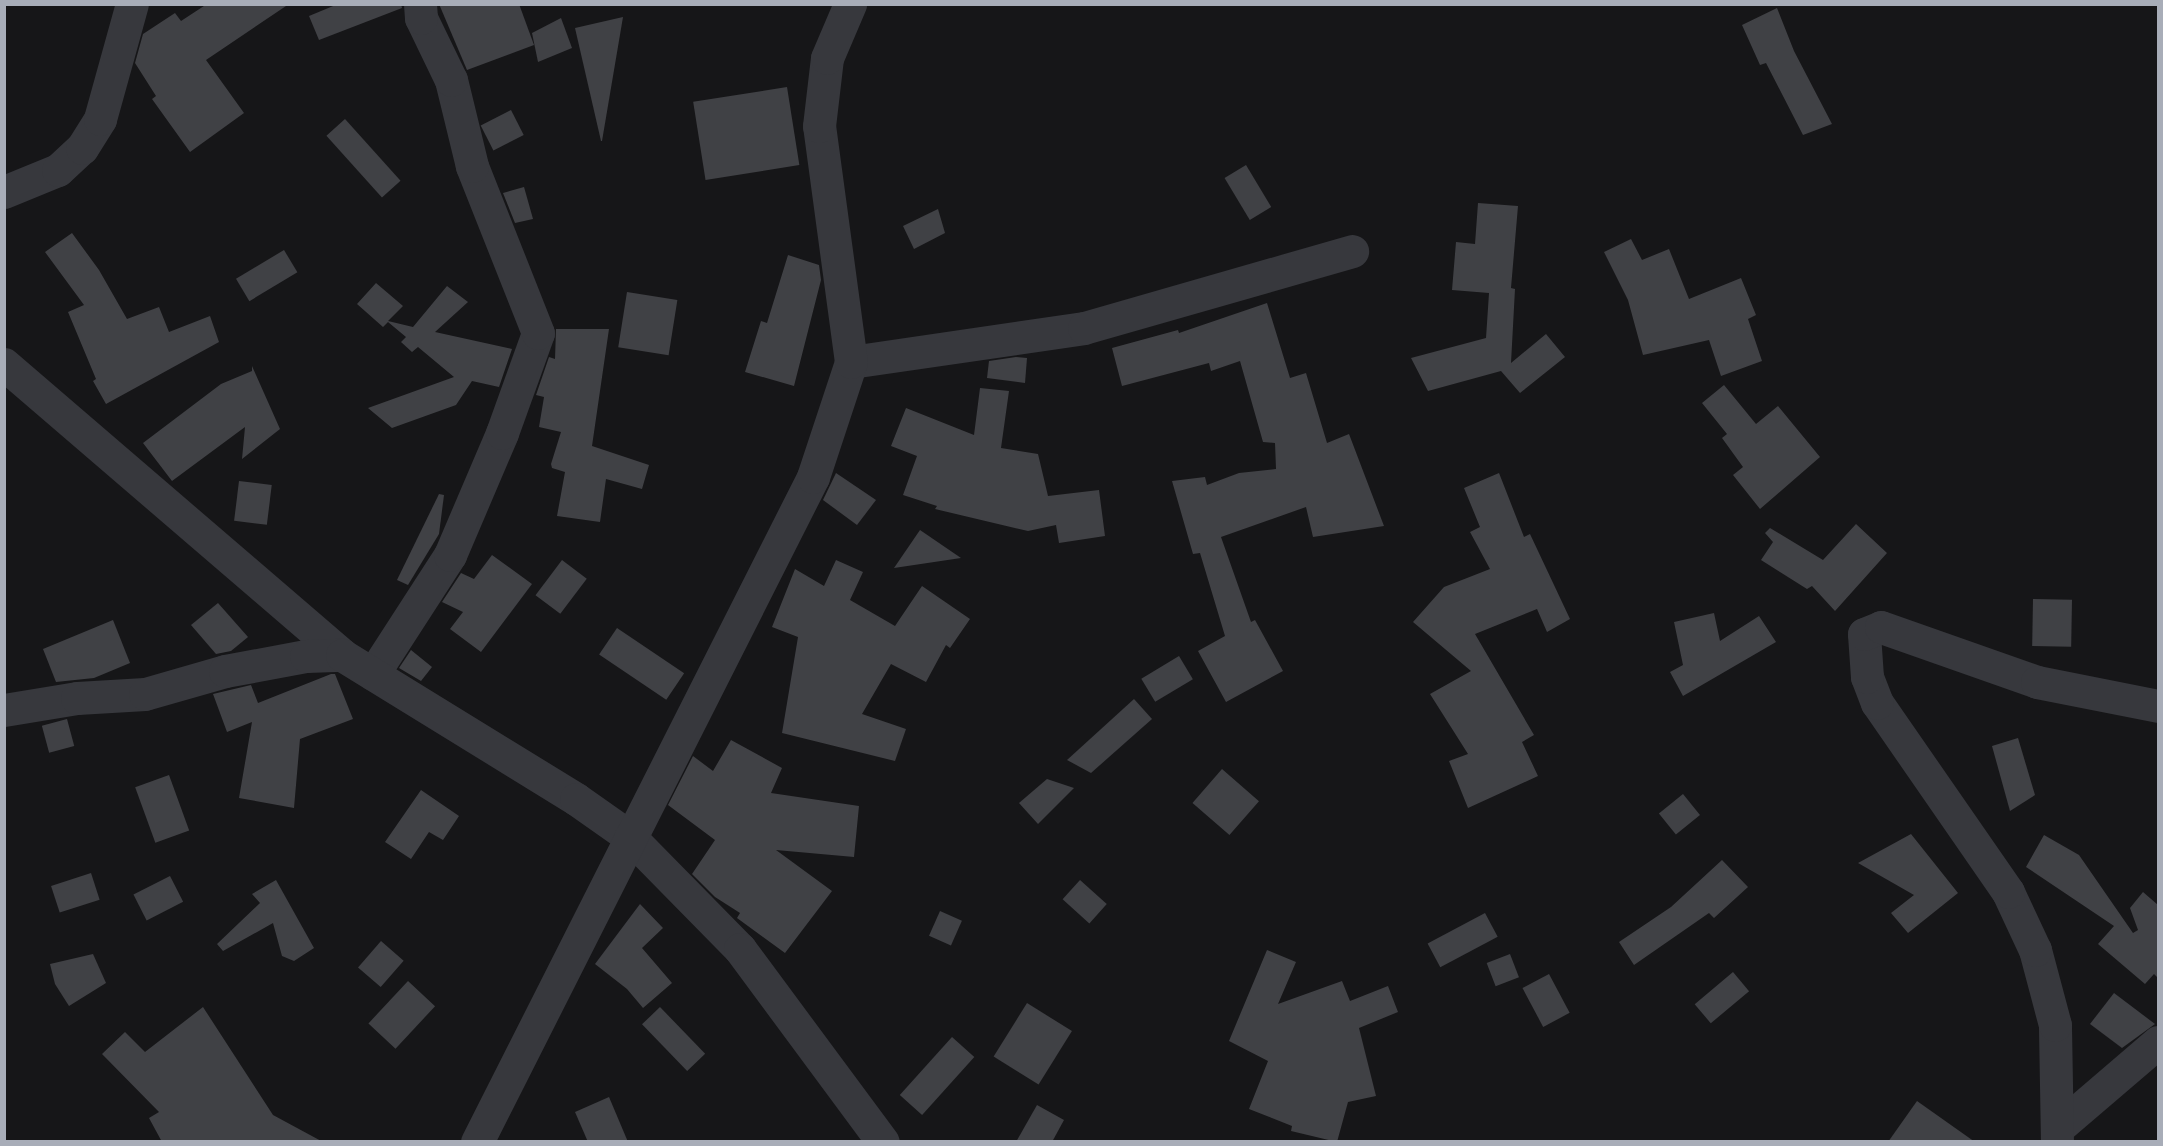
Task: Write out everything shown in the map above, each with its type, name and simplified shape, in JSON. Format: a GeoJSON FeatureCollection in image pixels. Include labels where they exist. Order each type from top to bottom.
{"type":"FeatureCollection","features":[{"type":"Feature","properties":{"kind":"street"},"geometry":{"type":"LineString","coordinates":[[4,192],[58,170],[82,148],[100,119],[132,4]]}},
{"type":"Feature","properties":{"kind":"street"},"geometry":{"type":"LineString","coordinates":[[373,674],[450,555],[502,433],[538,333],[472,166],[451,80],[421,18],[420,4]]}},
{"type":"Feature","properties":{"kind":"street"},"geometry":{"type":"LineString","coordinates":[[477,1142],[813,477],[851,363],[819,126],[827,57],[850,4]]}},
{"type":"Feature","properties":{"kind":"street"},"geometry":{"type":"LineString","coordinates":[[851,363],[1084,328],[1352,251]]}},
{"type":"Feature","properties":{"kind":"street"},"geometry":{"type":"LineString","coordinates":[[4,364],[342,655],[630,837],[740,949],[883,1142]]}},
{"type":"Feature","properties":{"kind":"street"},"geometry":{"type":"LineString","coordinates":[[2058,1134],[2055,1025],[2035,950],[2008,892],[1877,703],[1868,677],[1864,634],[1881,627],[2037,682],[2158,706]]}},
{"type":"Feature","properties":{"kind":"street"},"geometry":{"type":"LineString","coordinates":[[4,710],[77,698],[145,694],[225,671],[306,656],[342,655]]}},
{"type":"Feature","properties":{"kind":"street"},"geometry":{"type":"LineString","coordinates":[[2058,1134],[2158,1042]]}},
{"type":"Feature","properties":{"kind":"building"},"geometry":{"type":"Polygon","coordinates":[[[207,4],[289,4],[206,60],[244,113],[190,152],[152,99],[156,96],[135,63],[143,34],[175,13],[181,21],[207,4]]]}},
{"type":"Feature","properties":{"kind":"building"},"geometry":{"type":"Polygon","coordinates":[[[338,4],[401,4],[402,8],[319,40],[309,16],[338,4]]]}},
{"type":"Feature","properties":{"kind":"building"},"geometry":{"type":"Polygon","coordinates":[[[439,4],[519,4],[534,45],[467,70],[439,4]]]}},
{"type":"Feature","properties":{"kind":"building"},"geometry":{"type":"Polygon","coordinates":[[[1777,8],[1794,51],[1832,124],[1803,135],[1766,63],[1760,65],[1742,25],[1777,8]]]}},
{"type":"Feature","properties":{"kind":"building"},"geometry":{"type":"Polygon","coordinates":[[[623,17],[602,141],[601,141],[575,28],[623,17]]]}},
{"type":"Feature","properties":{"kind":"building"},"geometry":{"type":"Polygon","coordinates":[[[561,18],[572,48],[538,62],[532,33],[561,18]]]}},
{"type":"Feature","properties":{"kind":"building"},"geometry":{"type":"Polygon","coordinates":[[[787,87],[799,165],[706,180],[693,102],[787,87]]]}},
{"type":"Feature","properties":{"kind":"building"},"geometry":{"type":"Polygon","coordinates":[[[511,110],[524,135],[493,150],[481,125],[511,110]]]}},
{"type":"Feature","properties":{"kind":"building"},"geometry":{"type":"Polygon","coordinates":[[[345,119],[401,181],[382,197],[326,136],[345,119]]]}},
{"type":"Feature","properties":{"kind":"building"},"geometry":{"type":"Polygon","coordinates":[[[1246,165],[1271,207],[1250,220],[1225,178],[1246,165]]]}},
{"type":"Feature","properties":{"kind":"building"},"geometry":{"type":"Polygon","coordinates":[[[524,187],[533,219],[515,223],[503,193],[524,187]]]}},
{"type":"Feature","properties":{"kind":"building"},"geometry":{"type":"Polygon","coordinates":[[[1478,203],[1518,206],[1511,288],[1515,289],[1511,363],[1546,334],[1565,357],[1520,393],[1501,371],[1428,391],[1411,358],[1486,338],[1489,293],[1452,290],[1456,242],[1475,244],[1478,203]]]}},
{"type":"Feature","properties":{"kind":"building"},"geometry":{"type":"Polygon","coordinates":[[[938,209],[945,233],[914,249],[903,226],[938,209]]]}},
{"type":"Feature","properties":{"kind":"building"},"geometry":{"type":"Polygon","coordinates":[[[72,233],[99,270],[127,319],[159,307],[169,332],[210,316],[219,342],[106,404],[93,381],[96,379],[68,312],[84,305],[45,252],[72,233]]]}},
{"type":"Feature","properties":{"kind":"building"},"geometry":{"type":"Polygon","coordinates":[[[1631,239],[1642,260],[1669,249],[1689,299],[1741,278],[1756,315],[1748,319],[1762,361],[1721,376],[1709,340],[1643,355],[1628,300],[1604,252],[1631,239]]]}},
{"type":"Feature","properties":{"kind":"building"},"geometry":{"type":"Polygon","coordinates":[[[284,250],[297,272],[249,301],[236,279],[284,250]]]}},
{"type":"Feature","properties":{"kind":"building"},"geometry":{"type":"Polygon","coordinates":[[[788,255],[819,265],[821,280],[794,386],[745,372],[761,321],[767,323],[788,255]]]}},
{"type":"Feature","properties":{"kind":"building"},"geometry":{"type":"Polygon","coordinates":[[[376,283],[403,306],[388,321],[413,327],[447,286],[468,302],[435,332],[512,349],[499,387],[472,381],[456,405],[392,428],[368,408],[454,377],[418,347],[412,352],[401,342],[406,337],[388,322],[383,327],[357,304],[376,283]]]}},
{"type":"Feature","properties":{"kind":"building"},"geometry":{"type":"Polygon","coordinates":[[[627,292],[677,300],[669,355],[618,347],[627,292]]]}},
{"type":"Feature","properties":{"kind":"building"},"geometry":{"type":"Polygon","coordinates":[[[1267,303],[1290,378],[1306,373],[1327,443],[1349,434],[1384,526],[1313,537],[1306,507],[1221,537],[1251,622],[1255,620],[1283,671],[1226,702],[1198,651],[1225,636],[1200,553],[1193,554],[1172,481],[1205,477],[1207,485],[1239,473],[1276,469],[1275,443],[1263,442],[1240,361],[1211,371],[1209,363],[1122,386],[1112,348],[1178,330],[1179,333],[1267,303]]]}},
{"type":"Feature","properties":{"kind":"building"},"geometry":{"type":"Polygon","coordinates":[[[556,329],[609,329],[592,446],[649,465],[642,489],[606,479],[600,522],[557,516],[565,472],[552,468],[551,464],[561,432],[539,427],[544,397],[536,395],[549,357],[555,359],[556,329]]]}},
{"type":"Feature","properties":{"kind":"building"},"geometry":{"type":"Polygon","coordinates":[[[1016,357],[1027,358],[1025,383],[987,378],[989,361],[1016,357]]]}},
{"type":"Feature","properties":{"kind":"building"},"geometry":{"type":"Polygon","coordinates":[[[252,366],[280,429],[242,459],[245,427],[172,481],[143,443],[221,384],[252,371],[252,366]]]}},
{"type":"Feature","properties":{"kind":"building"},"geometry":{"type":"Polygon","coordinates":[[[1724,385],[1756,424],[1778,406],[1820,457],[1760,509],[1733,475],[1743,467],[1722,438],[1727,434],[1702,403],[1724,385]]]}},
{"type":"Feature","properties":{"kind":"building"},"geometry":{"type":"Polygon","coordinates":[[[980,388],[1009,391],[1001,448],[1038,454],[1048,496],[1099,490],[1105,536],[1059,543],[1056,525],[1028,531],[935,509],[937,506],[903,495],[917,456],[891,446],[906,408],[974,435],[980,388]]]}},
{"type":"Feature","properties":{"kind":"building"},"geometry":{"type":"Polygon","coordinates":[[[836,473],[876,500],[857,525],[823,500],[836,473]]]}},
{"type":"Feature","properties":{"kind":"building"},"geometry":{"type":"Polygon","coordinates":[[[1499,473],[1524,537],[1530,534],[1570,619],[1547,632],[1537,609],[1475,634],[1534,735],[1522,742],[1538,776],[1468,808],[1449,761],[1468,754],[1430,694],[1471,671],[1413,622],[1444,587],[1490,569],[1470,532],[1480,527],[1464,488],[1499,473]]]}},
{"type":"Feature","properties":{"kind":"building"},"geometry":{"type":"Polygon","coordinates":[[[239,481],[272,485],[267,525],[234,521],[239,481]]]}},
{"type":"Feature","properties":{"kind":"building"},"geometry":{"type":"Polygon","coordinates":[[[439,494],[444,495],[439,534],[408,585],[397,580],[439,494]]]}},
{"type":"Feature","properties":{"kind":"building"},"geometry":{"type":"Polygon","coordinates":[[[1856,524],[1887,553],[1835,611],[1812,586],[1807,589],[1761,560],[1773,542],[1765,533],[1770,528],[1823,560],[1856,524]]]}},
{"type":"Feature","properties":{"kind":"building"},"geometry":{"type":"Polygon","coordinates":[[[920,530],[961,558],[894,568],[920,530]]]}},
{"type":"Feature","properties":{"kind":"building"},"geometry":{"type":"Polygon","coordinates":[[[492,555],[532,584],[481,652],[450,629],[463,612],[442,602],[461,573],[474,579],[492,555]]]}},
{"type":"Feature","properties":{"kind":"building"},"geometry":{"type":"Polygon","coordinates":[[[562,560],[587,579],[560,614],[536,595],[562,560]]]}},
{"type":"Feature","properties":{"kind":"building"},"geometry":{"type":"Polygon","coordinates":[[[836,560],[863,572],[850,600],[895,626],[922,586],[970,619],[950,648],[946,645],[926,682],[891,664],[862,714],[906,729],[895,761],[782,733],[798,637],[772,627],[795,569],[824,586],[836,560]]]}},
{"type":"Feature","properties":{"kind":"building"},"geometry":{"type":"Polygon","coordinates":[[[2033,599],[2072,600],[2071,647],[2032,646],[2033,599]]]}},
{"type":"Feature","properties":{"kind":"building"},"geometry":{"type":"Polygon","coordinates":[[[218,603],[248,637],[231,651],[216,654],[191,625],[218,603]]]}},
{"type":"Feature","properties":{"kind":"building"},"geometry":{"type":"Polygon","coordinates":[[[1714,613],[1720,641],[1759,616],[1776,642],[1683,696],[1670,672],[1683,665],[1674,622],[1714,613]]]}},
{"type":"Feature","properties":{"kind":"building"},"geometry":{"type":"Polygon","coordinates":[[[113,620],[130,663],[94,678],[56,682],[43,649],[113,620]]]}},
{"type":"Feature","properties":{"kind":"building"},"geometry":{"type":"Polygon","coordinates":[[[617,628],[684,673],[666,700],[599,655],[617,628]]]}},
{"type":"Feature","properties":{"kind":"building"},"geometry":{"type":"Polygon","coordinates":[[[411,650],[432,667],[421,681],[399,668],[411,650]]]}},
{"type":"Feature","properties":{"kind":"building"},"geometry":{"type":"Polygon","coordinates":[[[1179,656],[1193,679],[1155,702],[1141,679],[1179,656]]]}},
{"type":"Feature","properties":{"kind":"building"},"geometry":{"type":"Polygon","coordinates":[[[335,674],[353,719],[300,739],[294,808],[239,798],[252,722],[227,732],[213,694],[251,685],[258,703],[335,674]]]}},
{"type":"Feature","properties":{"kind":"building"},"geometry":{"type":"Polygon","coordinates":[[[1134,699],[1152,719],[1091,773],[1067,760],[1134,699]]]}},
{"type":"Feature","properties":{"kind":"building"},"geometry":{"type":"Polygon","coordinates":[[[67,719],[74,746],[49,753],[42,726],[67,719]]]}},
{"type":"Feature","properties":{"kind":"building"},"geometry":{"type":"Polygon","coordinates":[[[2018,738],[2035,795],[2010,811],[1992,746],[2018,738]]]}},
{"type":"Feature","properties":{"kind":"building"},"geometry":{"type":"Polygon","coordinates":[[[731,740],[782,768],[771,793],[859,806],[854,857],[776,850],[832,891],[785,953],[737,918],[740,913],[715,897],[692,874],[715,840],[668,805],[693,756],[713,771],[731,740]]]}},
{"type":"Feature","properties":{"kind":"building"},"geometry":{"type":"Polygon","coordinates":[[[1222,769],[1259,801],[1229,835],[1192,803],[1222,769]]]}},
{"type":"Feature","properties":{"kind":"building"},"geometry":{"type":"Polygon","coordinates":[[[169,775],[189,830],[155,843],[135,787],[169,775]]]}},
{"type":"Feature","properties":{"kind":"building"},"geometry":{"type":"Polygon","coordinates":[[[1047,779],[1074,788],[1038,824],[1019,803],[1047,779]]]}},
{"type":"Feature","properties":{"kind":"building"},"geometry":{"type":"Polygon","coordinates":[[[421,790],[459,816],[443,840],[429,832],[411,859],[385,842],[421,790]]]}},
{"type":"Feature","properties":{"kind":"building"},"geometry":{"type":"Polygon","coordinates":[[[1683,794],[1700,815],[1676,834],[1659,814],[1683,794]]]}},
{"type":"Feature","properties":{"kind":"building"},"geometry":{"type":"Polygon","coordinates":[[[1911,834],[1958,893],[1908,933],[1891,913],[1914,895],[1858,863],[1911,834]]]}},
{"type":"Feature","properties":{"kind":"building"},"geometry":{"type":"Polygon","coordinates":[[[2044,835],[2079,855],[2133,933],[2138,930],[2130,908],[2143,892],[2158,905],[2158,978],[2154,974],[2145,984],[2098,944],[2114,926],[2026,867],[2044,835]]]}},
{"type":"Feature","properties":{"kind":"building"},"geometry":{"type":"Polygon","coordinates":[[[1722,860],[1748,887],[1714,918],[1709,913],[1634,965],[1619,942],[1671,907],[1722,860]]]}},
{"type":"Feature","properties":{"kind":"building"},"geometry":{"type":"Polygon","coordinates":[[[91,873],[100,900],[60,913],[51,886],[91,873]]]}},
{"type":"Feature","properties":{"kind":"building"},"geometry":{"type":"Polygon","coordinates":[[[170,876],[183,902],[147,920],[133,895],[170,876]]]}},
{"type":"Feature","properties":{"kind":"building"},"geometry":{"type":"Polygon","coordinates":[[[276,880],[314,948],[294,961],[282,956],[273,923],[223,951],[217,944],[260,903],[252,894],[276,880]]]}},
{"type":"Feature","properties":{"kind":"building"},"geometry":{"type":"Polygon","coordinates":[[[1080,880],[1107,904],[1089,923],[1063,899],[1080,880]]]}},
{"type":"Feature","properties":{"kind":"building"},"geometry":{"type":"Polygon","coordinates":[[[640,904],[663,928],[642,948],[672,983],[643,1008],[627,989],[595,964],[640,904]]]}},
{"type":"Feature","properties":{"kind":"building"},"geometry":{"type":"Polygon","coordinates":[[[940,911],[962,921],[951,945],[929,936],[940,911]]]}},
{"type":"Feature","properties":{"kind":"building"},"geometry":{"type":"Polygon","coordinates":[[[1485,913],[1498,937],[1440,967],[1428,944],[1485,913]]]}},
{"type":"Feature","properties":{"kind":"building"},"geometry":{"type":"Polygon","coordinates":[[[381,941],[404,961],[381,987],[358,967],[381,941]]]}},
{"type":"Feature","properties":{"kind":"building"},"geometry":{"type":"Polygon","coordinates":[[[1267,950],[1296,962],[1278,1004],[1342,981],[1350,1001],[1388,986],[1398,1012],[1359,1028],[1376,1096],[1348,1102],[1337,1142],[1291,1131],[1292,1126],[1249,1109],[1268,1061],[1229,1041],[1267,950]]]}},
{"type":"Feature","properties":{"kind":"building"},"geometry":{"type":"Polygon","coordinates":[[[93,954],[106,983],[69,1006],[55,984],[50,964],[93,954]]]}},
{"type":"Feature","properties":{"kind":"building"},"geometry":{"type":"Polygon","coordinates":[[[1510,954],[1519,977],[1496,986],[1487,963],[1510,954]]]}},
{"type":"Feature","properties":{"kind":"building"},"geometry":{"type":"Polygon","coordinates":[[[1733,972],[1749,991],[1711,1023],[1695,1004],[1733,972]]]}},
{"type":"Feature","properties":{"kind":"building"},"geometry":{"type":"Polygon","coordinates":[[[1549,974],[1570,1013],[1543,1027],[1523,988],[1549,974]]]}},
{"type":"Feature","properties":{"kind":"building"},"geometry":{"type":"Polygon","coordinates":[[[408,981],[435,1006],[396,1049],[368,1023],[408,981]]]}},
{"type":"Feature","properties":{"kind":"building"},"geometry":{"type":"Polygon","coordinates":[[[2114,993],[2155,1024],[2122,1048],[2090,1024],[2114,993]]]}},
{"type":"Feature","properties":{"kind":"building"},"geometry":{"type":"Polygon","coordinates":[[[1027,1003],[1072,1031],[1039,1085],[994,1056],[1027,1003]]]}},
{"type":"Feature","properties":{"kind":"building"},"geometry":{"type":"Polygon","coordinates":[[[203,1007],[273,1115],[323,1142],[162,1142],[149,1118],[159,1112],[102,1054],[125,1032],[145,1052],[203,1007]]]}},
{"type":"Feature","properties":{"kind":"building"},"geometry":{"type":"Polygon","coordinates":[[[660,1007],[705,1054],[687,1071],[642,1024],[660,1007]]]}},
{"type":"Feature","properties":{"kind":"building"},"geometry":{"type":"Polygon","coordinates":[[[952,1037],[974,1057],[922,1115],[900,1095],[952,1037]]]}},
{"type":"Feature","properties":{"kind":"building"},"geometry":{"type":"Polygon","coordinates":[[[609,1097],[628,1142],[588,1142],[575,1112],[609,1097]]]}},
{"type":"Feature","properties":{"kind":"building"},"geometry":{"type":"Polygon","coordinates":[[[1917,1101],[1975,1142],[1888,1142],[1917,1101]]]}},
{"type":"Feature","properties":{"kind":"building"},"geometry":{"type":"Polygon","coordinates":[[[1037,1105],[1064,1120],[1052,1142],[1016,1142],[1037,1105]]]}}]}
